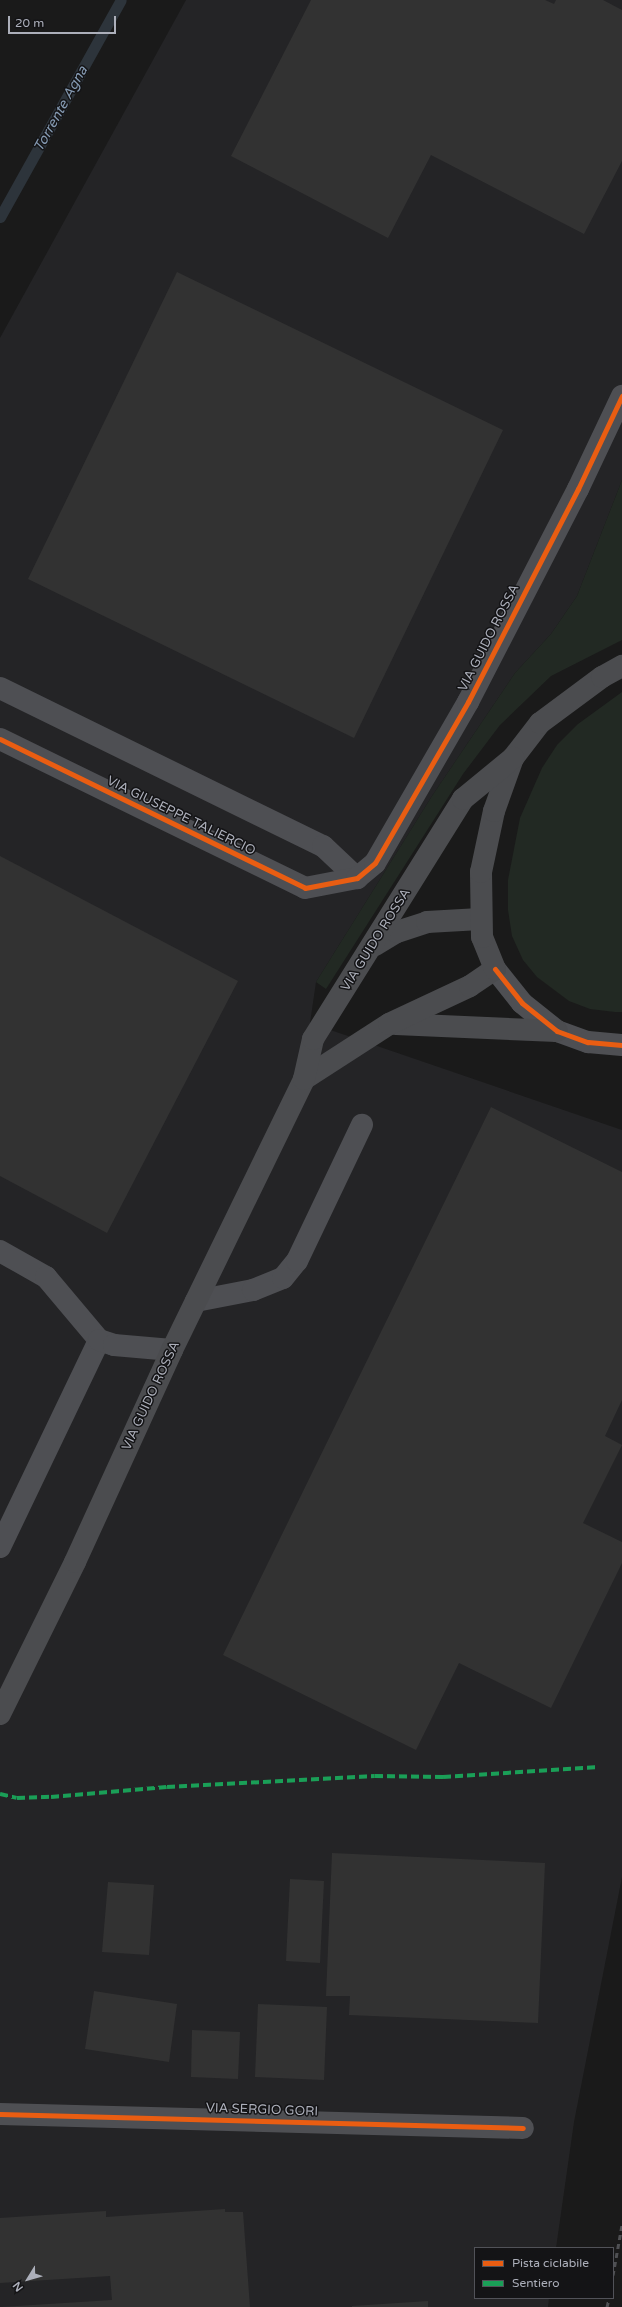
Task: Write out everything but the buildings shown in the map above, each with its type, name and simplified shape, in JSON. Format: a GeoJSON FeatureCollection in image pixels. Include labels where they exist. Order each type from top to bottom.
{"type":"FeatureCollection","features":[{"type":"Feature","properties":{"kind":"main road"},"geometry":{"type":"LineString","coordinates":[[304,1079],[389,1024],[470,986],[495,969],[482,937],[479,898],[486,842],[513,758],[540,723],[602,677],[622,666]]}},
{"type":"Feature","properties":{"kind":"main road","name":"VIA GUIDO ROSSA"},"geometry":{"type":"LineString","coordinates":[[0,1714],[75,1562],[172,1350],[304,1079],[313,1039],[373,947],[463,799],[513,758]]}},
{"type":"Feature","properties":{"kind":"main road"},"geometry":{"type":"LineString","coordinates":[[373,947],[397,932],[427,922],[480,918]]}},
{"type":"Feature","properties":{"kind":"main road"},"geometry":{"type":"LineString","coordinates":[[389,1024],[557,1031]]}},
{"type":"Feature","properties":{"kind":"street","name":"VIA GUIDO ROSSA"},"geometry":{"type":"LineString","coordinates":[[357,878],[375,863],[468,702],[578,490],[622,396]]}},
{"type":"Feature","properties":{"kind":"street"},"geometry":{"type":"LineString","coordinates":[[0,688],[323,846],[357,878]]}},
{"type":"Feature","properties":{"kind":"street","name":"VIA GIUSEPPE TALIERCIO"},"geometry":{"type":"LineString","coordinates":[[0,739],[305,888],[357,878]]}},
{"type":"Feature","properties":{"kind":"street"},"geometry":{"type":"LineString","coordinates":[[495,969],[522,1003],[557,1031],[588,1042],[622,1045]]}},
{"type":"Feature","properties":{"kind":"street"},"geometry":{"type":"LineString","coordinates":[[196,1301],[253,1290],[283,1278],[297,1261],[362,1125]]}},
{"type":"Feature","properties":{"kind":"street"},"geometry":{"type":"LineString","coordinates":[[0,1251],[46,1277],[99,1340],[114,1346],[172,1350]]}},
{"type":"Feature","properties":{"kind":"street"},"geometry":{"type":"LineString","coordinates":[[0,1547],[99,1340]]}},
{"type":"Feature","properties":{"kind":"street","name":"VIA SERGIO GORI"},"geometry":{"type":"LineString","coordinates":[[0,2114],[523,2128]]}},
{"type":"Feature","properties":{"kind":"shaded area"},"geometry":{"type":"Polygon","coordinates":[[[186,0],[622,0],[622,480],[577,596],[551,634],[515,673],[432,796],[316,982],[310,1023],[622,1130],[622,1877],[574,2122],[556,2247],[474,2247],[474,2299],[549,2299],[548,2307],[0,2307],[0,338],[186,0]]]}},
{"type":"Feature","properties":{"kind":"shaded area"},"geometry":{"type":"Polygon","coordinates":[[[622,480],[622,640],[551,676],[500,725],[463,774],[326,989],[316,982],[432,796],[515,673],[551,634],[577,596],[622,480]]]}},
{"type":"Feature","properties":{"kind":"shaded area"},"geometry":{"type":"Polygon","coordinates":[[[622,692],[622,1012],[615,1012],[590,1009],[569,1001],[537,977],[523,960],[512,936],[508,910],[508,880],[520,818],[542,768],[557,745],[578,724],[622,692]]]}},
{"type":"Feature","properties":{"kind":"waterway","name":"Torrente Agna"},"geometry":{"type":"LineString","coordinates":[[0,217],[121,0]]}},
{"type":"Feature","properties":{"kind":"railway"},"geometry":{"type":"LineString","coordinates":[[614,2269],[622,2225]]}},
{"type":"Feature","properties":{"kind":"railway"},"geometry":{"type":"LineString","coordinates":[[607,2307],[609,2299]]}},
{"type":"Feature","properties":{"kind":"marked path"},"geometry":{"type":"LineString","coordinates":[[0,1794],[17,1798],[51,1797],[167,1787],[375,1776],[443,1777],[599,1767]]}},
{"type":"Feature","properties":{"kind":"cycle path"},"geometry":{"type":"LineString","coordinates":[[0,739],[305,888],[357,878],[375,863],[468,702],[578,489],[622,396]]}},
{"type":"Feature","properties":{"kind":"cycle path"},"geometry":{"type":"LineString","coordinates":[[495,969],[522,1003],[557,1031],[588,1042],[622,1045]]}},
{"type":"Feature","properties":{"kind":"cycle path"},"geometry":{"type":"LineString","coordinates":[[0,2114],[523,2128]]}}]}
